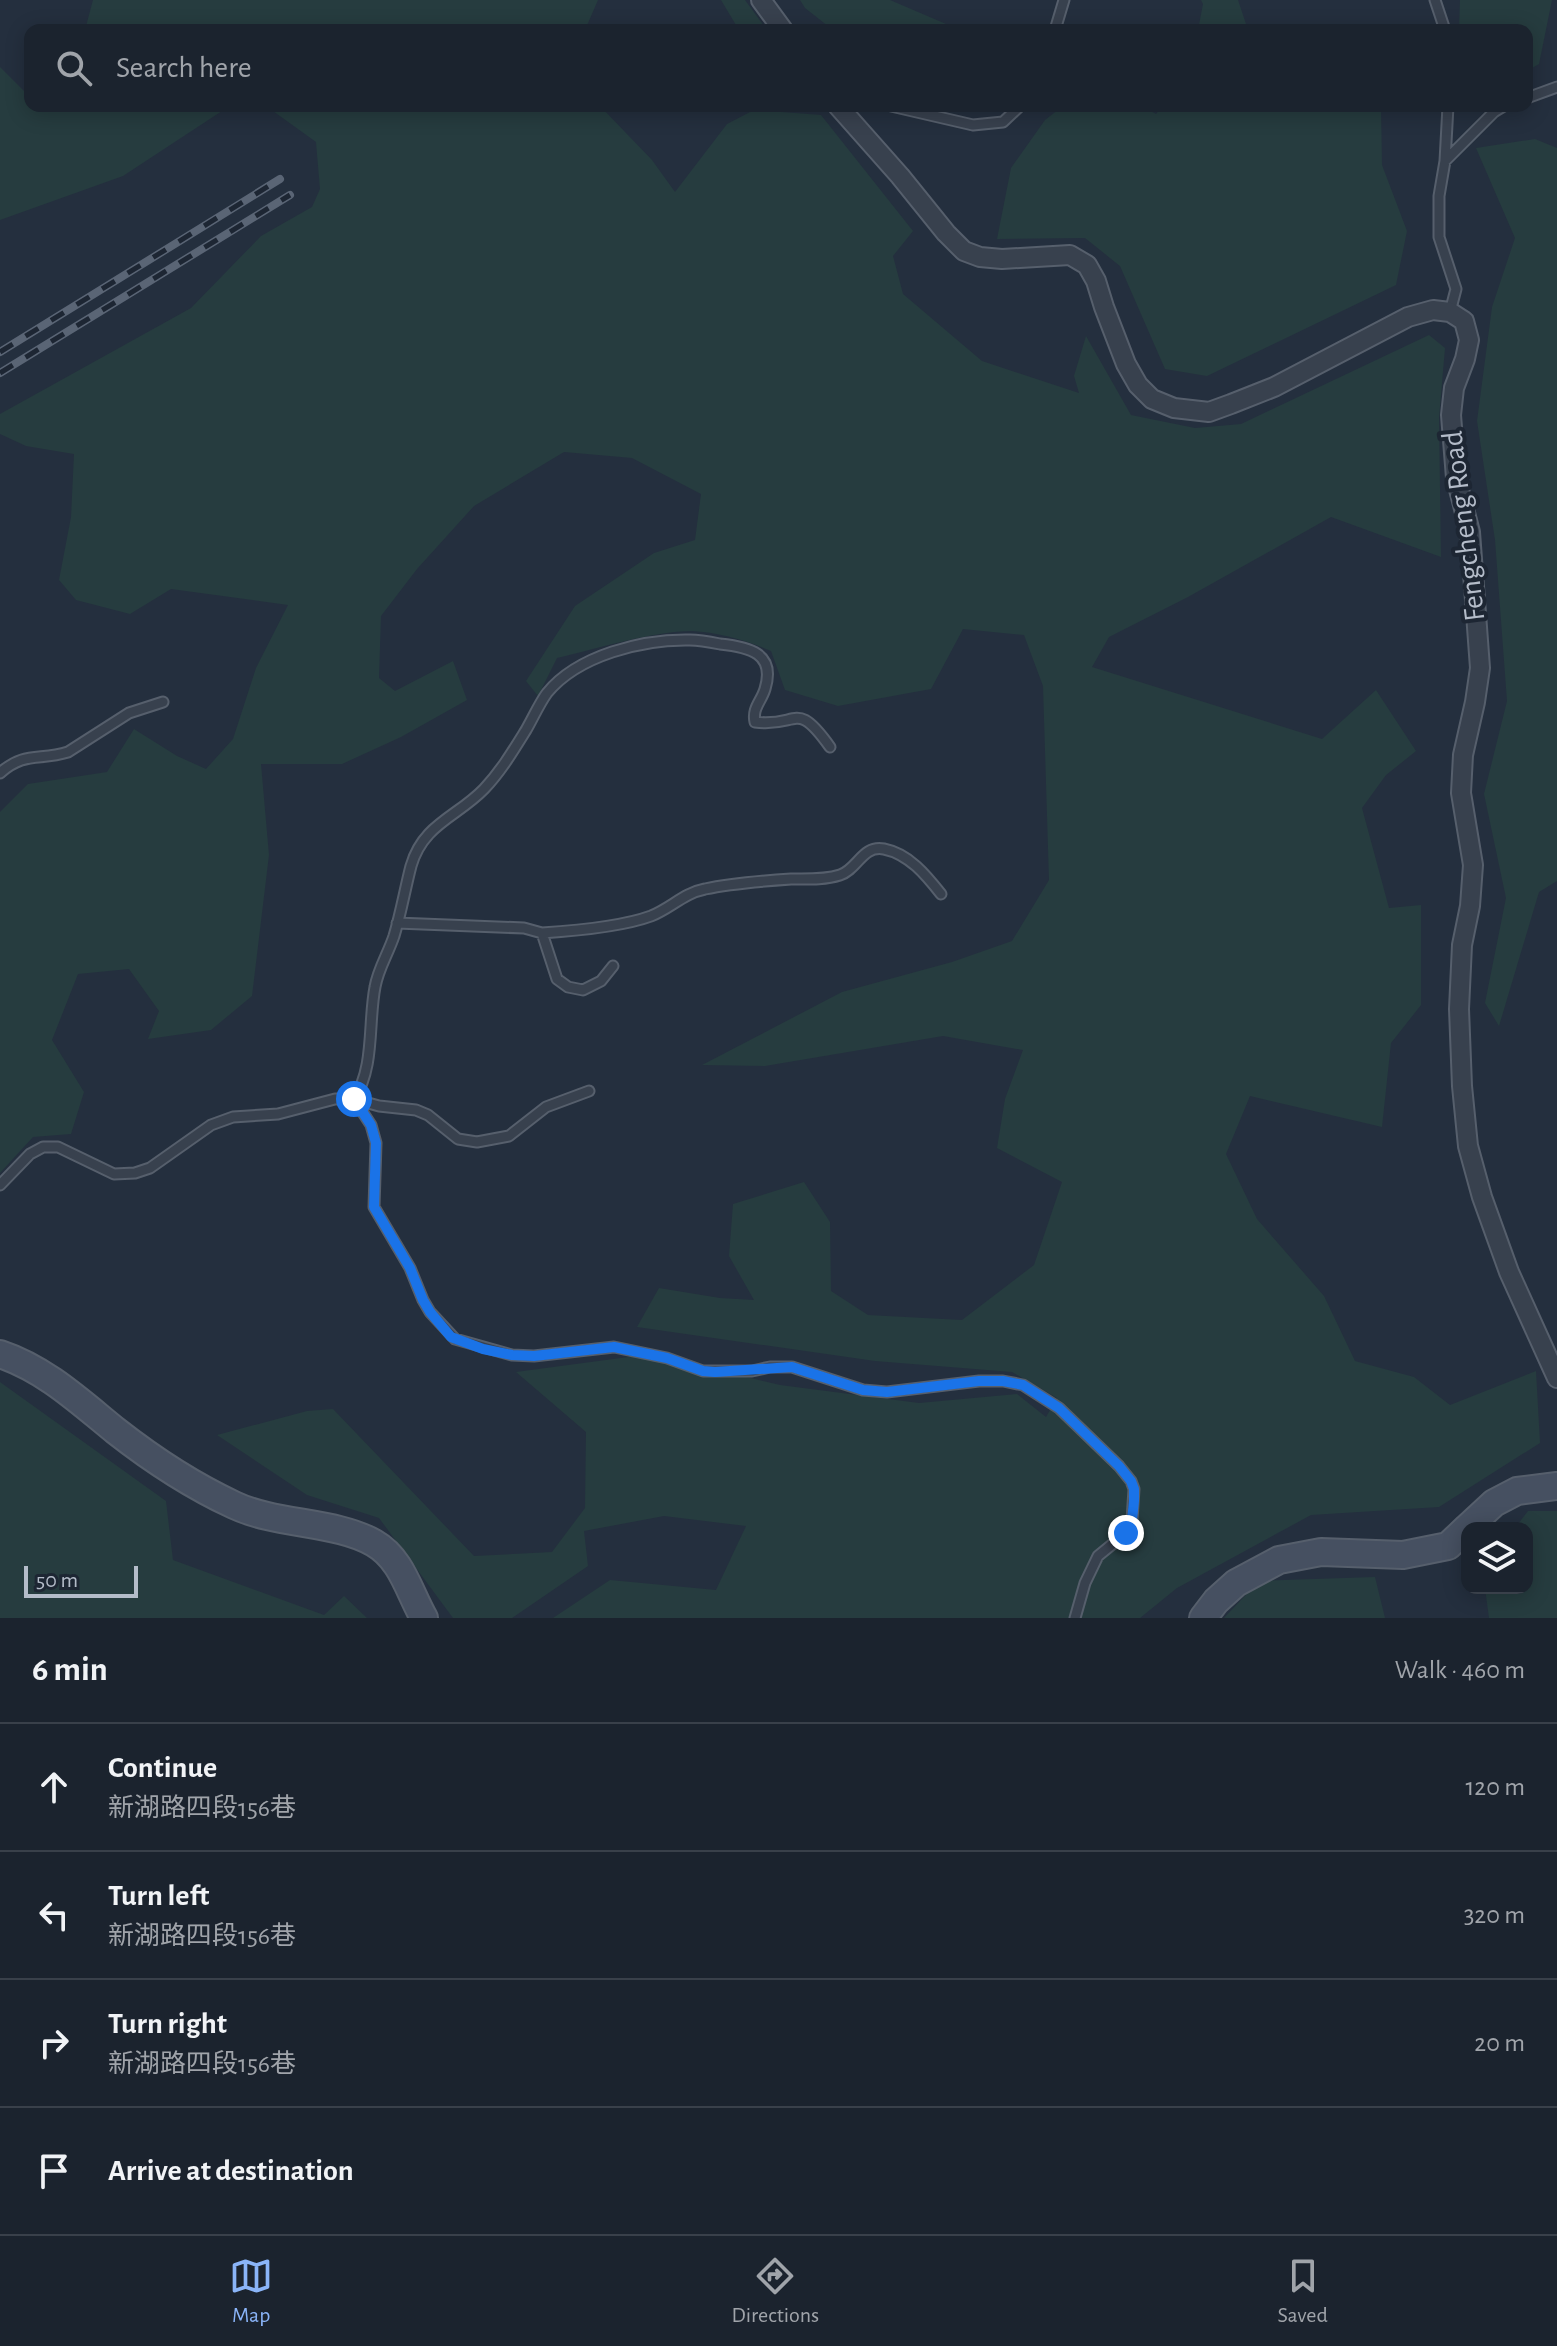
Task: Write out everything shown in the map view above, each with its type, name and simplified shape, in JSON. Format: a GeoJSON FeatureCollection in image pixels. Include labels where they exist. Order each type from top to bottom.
{"type":"FeatureCollection","features":[{"type":"Feature","properties":{"kind":"street"},"geometry":{"type":"LineString","coordinates":[[761,0],[779,24]]}},
{"type":"Feature","properties":{"kind":"street"},"geometry":{"type":"LineString","coordinates":[[843,112],[964,251],[980,257],[1002,259],[1070,255],[1087,265],[1096,281],[1126,364],[1138,385],[1152,399],[1174,408],[1209,412],[1274,387],[1408,317],[1433,310],[1450,312]]}},
{"type":"Feature","properties":{"kind":"street","name":"Fengcheng Road"},"geometry":{"type":"LineString","coordinates":[[1450,312],[1464,321],[1469,340],[1454,388],[1451,415],[1456,478],[1470,532],[1480,668],[1463,755],[1461,793],[1473,865],[1470,906],[1462,945],[1459,1009],[1468,1146],[1482,1197],[1509,1272],[1557,1378]]}},
{"type":"Feature","properties":{"kind":"street"},"geometry":{"type":"LineString","coordinates":[[0,1354],[50,1378],[171,1472],[236,1506],[278,1519],[351,1534],[376,1544],[393,1559],[406,1579],[424,1618]]}},
{"type":"Feature","properties":{"kind":"street"},"geometry":{"type":"LineString","coordinates":[[1473,1522],[1494,1503],[1517,1491],[1557,1486]]}},
{"type":"Feature","properties":{"kind":"street"},"geometry":{"type":"LineString","coordinates":[[1203,1618],[1236,1583],[1279,1560],[1321,1552],[1403,1555],[1448,1546],[1461,1534]]}},
{"type":"Feature","properties":{"kind":"lane"},"geometry":{"type":"LineString","coordinates":[[1057,24],[1064,0]]}},
{"type":"Feature","properties":{"kind":"lane"},"geometry":{"type":"LineString","coordinates":[[1435,0],[1443,24]]}},
{"type":"Feature","properties":{"kind":"lane"},"geometry":{"type":"LineString","coordinates":[[1533,96],[1557,87]]}},
{"type":"Feature","properties":{"kind":"lane"},"geometry":{"type":"LineString","coordinates":[[917,112],[973,125],[1003,122],[1014,112]]}},
{"type":"Feature","properties":{"kind":"lane"},"geometry":{"type":"LineString","coordinates":[[1448,112],[1439,196],[1439,237],[1456,289],[1450,312]]}},
{"type":"Feature","properties":{"kind":"lane"},"geometry":{"type":"LineString","coordinates":[[1445,161],[1494,112]]}},
{"type":"Feature","properties":{"kind":"lane"},"geometry":{"type":"LineString","coordinates":[[354,1099],[361,1088],[370,1041],[375,984],[397,923],[412,863],[430,831],[475,799],[502,769],[547,694],[569,672],[600,656],[663,640],[694,640],[743,647],[760,655],[767,665],[768,679],[753,713],[755,722],[796,717],[809,720],[830,747]]}},
{"type":"Feature","properties":{"kind":"lane"},"geometry":{"type":"LineString","coordinates":[[0,773],[17,760],[68,752],[129,713],[163,702]]}},
{"type":"Feature","properties":{"kind":"lane"},"geometry":{"type":"LineString","coordinates":[[397,923],[524,928],[542,933],[570,931],[647,917],[666,910],[690,892],[842,875],[854,868],[862,855],[872,849],[885,849],[900,855],[919,868],[941,894]]}},
{"type":"Feature","properties":{"kind":"lane"},"geometry":{"type":"LineString","coordinates":[[542,933],[557,979],[568,987],[583,990],[601,981],[613,966]]}},
{"type":"Feature","properties":{"kind":"lane"},"geometry":{"type":"LineString","coordinates":[[0,1185],[14,1168],[43,1147],[58,1147],[114,1174],[135,1173],[150,1168],[211,1125],[233,1117],[278,1114],[335,1099],[354,1099],[379,1106],[416,1110],[428,1115],[458,1139],[477,1142],[509,1136],[546,1107],[589,1091]]}},
{"type":"Feature","properties":{"kind":"lane"},"geometry":{"type":"LineString","coordinates":[[354,1099],[371,1125],[376,1143],[374,1207],[410,1268],[430,1312],[455,1339],[512,1355],[534,1356],[614,1347],[715,1372],[792,1367],[863,1390],[887,1392],[1003,1381],[1023,1385],[1059,1408],[1119,1466],[1134,1489],[1132,1520],[1126,1533],[1098,1556],[1085,1583],[1075,1618]]}},
{"type":"Feature","properties":{"kind":"green space"},"geometry":{"type":"Polygon","coordinates":[[[93,0],[598,0],[588,24],[87,24],[93,0]]]}},
{"type":"Feature","properties":{"kind":"green space"},"geometry":{"type":"Polygon","coordinates":[[[721,0],[745,0],[763,24],[735,24],[721,0]]]}},
{"type":"Feature","properties":{"kind":"green space"},"geometry":{"type":"Polygon","coordinates":[[[800,0],[890,0],[946,24],[825,24],[800,0]]]}},
{"type":"Feature","properties":{"kind":"green space"},"geometry":{"type":"Polygon","coordinates":[[[1201,0],[1238,0],[1246,24],[1199,24],[1201,0]]]}},
{"type":"Feature","properties":{"kind":"green space"},"geometry":{"type":"Polygon","coordinates":[[[1460,0],[1552,0],[1539,64],[1533,68],[1533,24],[1459,24],[1460,0]]]}},
{"type":"Feature","properties":{"kind":"green space"},"geometry":{"type":"Polygon","coordinates":[[[0,67],[24,91],[24,112],[220,112],[123,176],[0,220],[0,67]]]}},
{"type":"Feature","properties":{"kind":"green space"},"geometry":{"type":"Polygon","coordinates":[[[274,112],[606,112],[652,160],[675,192],[727,124],[750,112],[821,115],[913,231],[893,256],[903,294],[982,361],[1079,393],[1074,376],[1086,336],[1131,415],[1195,428],[1241,424],[1429,335],[1445,348],[1439,418],[1441,557],[1331,517],[1109,637],[1092,667],[1322,739],[1376,690],[1416,751],[1386,775],[1362,808],[1389,908],[1421,905],[1421,1005],[1391,1043],[1382,1127],[1250,1096],[1226,1154],[1257,1219],[1324,1296],[1355,1361],[1414,1377],[1450,1405],[1536,1371],[1540,1443],[1439,1507],[1311,1515],[1177,1588],[1140,1618],[553,1618],[610,1580],[716,1590],[746,1526],[664,1516],[584,1531],[588,1566],[512,1618],[453,1618],[379,1518],[307,1495],[217,1435],[307,1411],[333,1409],[474,1556],[552,1552],[585,1508],[586,1432],[516,1372],[651,1354],[780,1385],[919,1403],[1017,1394],[1046,1417],[1057,1398],[1012,1372],[875,1361],[637,1327],[659,1288],[754,1300],[729,1256],[733,1204],[804,1182],[830,1222],[831,1291],[868,1315],[962,1320],[1034,1265],[1062,1182],[997,1148],[1005,1099],[1023,1050],[943,1036],[765,1066],[702,1065],[842,992],[952,962],[1012,941],[1049,880],[1043,686],[1024,635],[963,629],[931,689],[838,706],[785,690],[771,651],[733,638],[692,631],[642,637],[557,658],[538,696],[526,681],[575,606],[654,553],[695,540],[701,494],[632,458],[564,452],[474,506],[417,569],[381,616],[379,678],[395,691],[453,661],[467,700],[401,737],[342,764],[261,764],[269,855],[252,996],[211,1030],[148,1039],[159,1011],[129,969],[78,974],[52,1040],[84,1092],[71,1134],[33,1137],[0,1173],[0,812],[28,784],[107,772],[134,729],[177,756],[206,769],[233,739],[256,668],[288,605],[171,589],[130,614],[76,600],[59,580],[71,517],[74,454],[26,446],[0,434],[0,414],[191,308],[261,236],[312,207],[320,189],[316,142],[274,112]]]}},
{"type":"Feature","properties":{"kind":"green space"},"geometry":{"type":"Polygon","coordinates":[[[1055,112],[1381,112],[1382,165],[1407,231],[1396,285],[1207,376],[1165,369],[1120,266],[1085,238],[997,239],[1011,168],[1045,120],[1055,112]]]}},
{"type":"Feature","properties":{"kind":"green space"},"geometry":{"type":"Polygon","coordinates":[[[1535,139],[1557,148],[1557,881],[1539,892],[1499,1026],[1485,1003],[1506,898],[1484,794],[1507,701],[1495,540],[1477,421],[1492,307],[1515,238],[1476,148],[1535,139]]]}},
{"type":"Feature","properties":{"kind":"green space"},"geometry":{"type":"Polygon","coordinates":[[[0,1382],[166,1501],[173,1560],[324,1615],[344,1596],[367,1618],[0,1618],[0,1382]]]}},
{"type":"Feature","properties":{"kind":"green space"},"geometry":{"type":"Polygon","coordinates":[[[1528,1511],[1557,1511],[1557,1618],[1489,1618],[1486,1594],[1533,1594],[1533,1522],[1520,1522],[1528,1511]]]}},
{"type":"Feature","properties":{"kind":"green space"},"geometry":{"type":"Polygon","coordinates":[[[1375,1577],[1385,1618],[1224,1618],[1259,1581],[1375,1577]]]}},
{"type":"Feature","properties":{"kind":"railway"},"geometry":{"type":"LineString","coordinates":[[0,352],[280,179]]}},
{"type":"Feature","properties":{"kind":"railway"},"geometry":{"type":"LineString","coordinates":[[0,373],[290,195]]}},
{"type":"Feature","properties":{"kind":"route"},"geometry":{"type":"LineString","coordinates":[[354,1099],[371,1125],[376,1143],[374,1207],[410,1268],[430,1312],[451,1337],[483,1349],[512,1355],[534,1356],[614,1347],[667,1358],[703,1371],[792,1367],[863,1390],[887,1392],[979,1381],[1023,1385],[1059,1408],[1131,1481],[1134,1501],[1132,1520],[1126,1533]]}}]}
